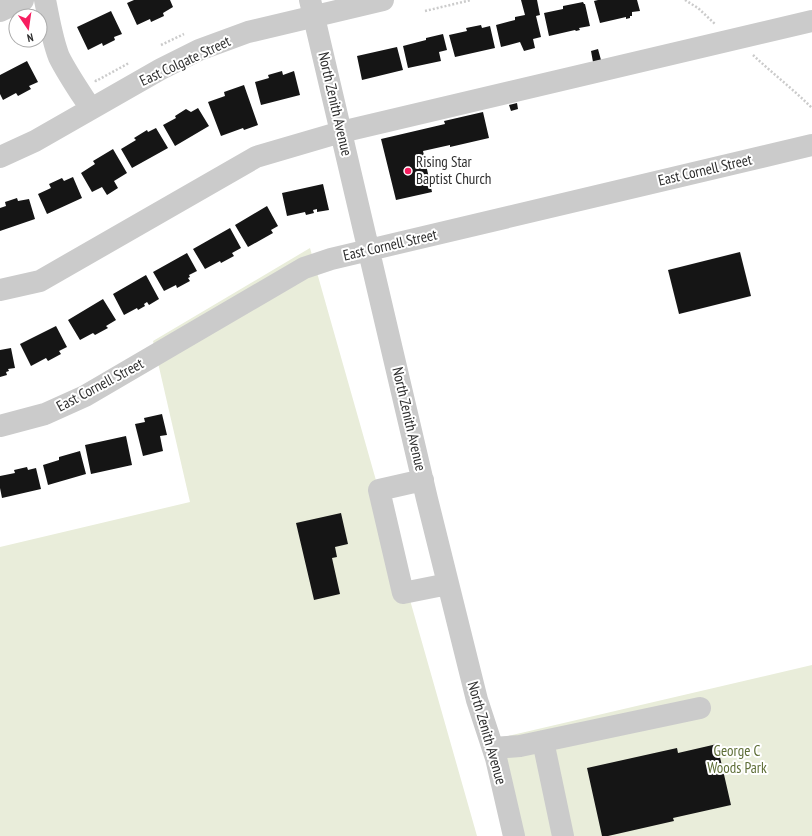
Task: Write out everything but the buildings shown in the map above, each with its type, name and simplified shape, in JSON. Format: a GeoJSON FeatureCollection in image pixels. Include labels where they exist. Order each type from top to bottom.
{"type":"FeatureCollection","features":[{"type":"Feature","properties":{"kind":"street"},"geometry":{"type":"LineString","coordinates":[[0,11],[24,0]]}},
{"type":"Feature","properties":{"kind":"street"},"geometry":{"type":"LineString","coordinates":[[45,0],[51,32],[59,56],[70,78],[91,109]]}},
{"type":"Feature","properties":{"kind":"street","name":"East Colgate Street"},"geometry":{"type":"LineString","coordinates":[[0,157],[35,141],[161,69],[199,50],[312,8],[383,0]]}},
{"type":"Feature","properties":{"kind":"street","name":"North Zenith Avenue"},"geometry":{"type":"LineString","coordinates":[[312,8],[448,584],[477,700],[493,748],[514,836]]}},
{"type":"Feature","properties":{"kind":"street"},"geometry":{"type":"LineString","coordinates":[[0,290],[40,281],[256,157],[341,132],[812,21]]}},
{"type":"Feature","properties":{"kind":"street","name":"East Cornell Street"},"geometry":{"type":"LineString","coordinates":[[0,426],[45,414],[85,396],[304,268],[331,259],[812,145]]}},
{"type":"Feature","properties":{"kind":"street"},"geometry":{"type":"LineString","coordinates":[[423,480],[379,490],[403,593],[448,584]]}},
{"type":"Feature","properties":{"kind":"street"},"geometry":{"type":"LineString","coordinates":[[493,748],[520,746],[700,708]]}},
{"type":"Feature","properties":{"kind":"street"},"geometry":{"type":"LineString","coordinates":[[543,741],[563,836]]}},
{"type":"Feature","properties":{"kind":"path"},"geometry":{"type":"LineString","coordinates":[[425,11],[471,0]]}},
{"type":"Feature","properties":{"kind":"path"},"geometry":{"type":"LineString","coordinates":[[155,48],[185,33]]}},
{"type":"Feature","properties":{"kind":"path"},"geometry":{"type":"LineString","coordinates":[[92,75],[96,81],[135,59]]}},
{"type":"Feature","properties":{"kind":"green space"},"geometry":{"type":"Polygon","coordinates":[[[310,248],[477,836],[0,836],[0,547],[190,502],[153,341],[310,248]]]}},
{"type":"Feature","properties":{"kind":"green space","name":"George C Woods Park"},"geometry":{"type":"Polygon","coordinates":[[[812,665],[812,836],[522,836],[499,738],[812,665]]]}},
{"type":"Feature","properties":{"kind":"place","name":"Rising Star Baptist Church"},"geometry":{"type":"Point","coordinates":[408,171]}}]}
